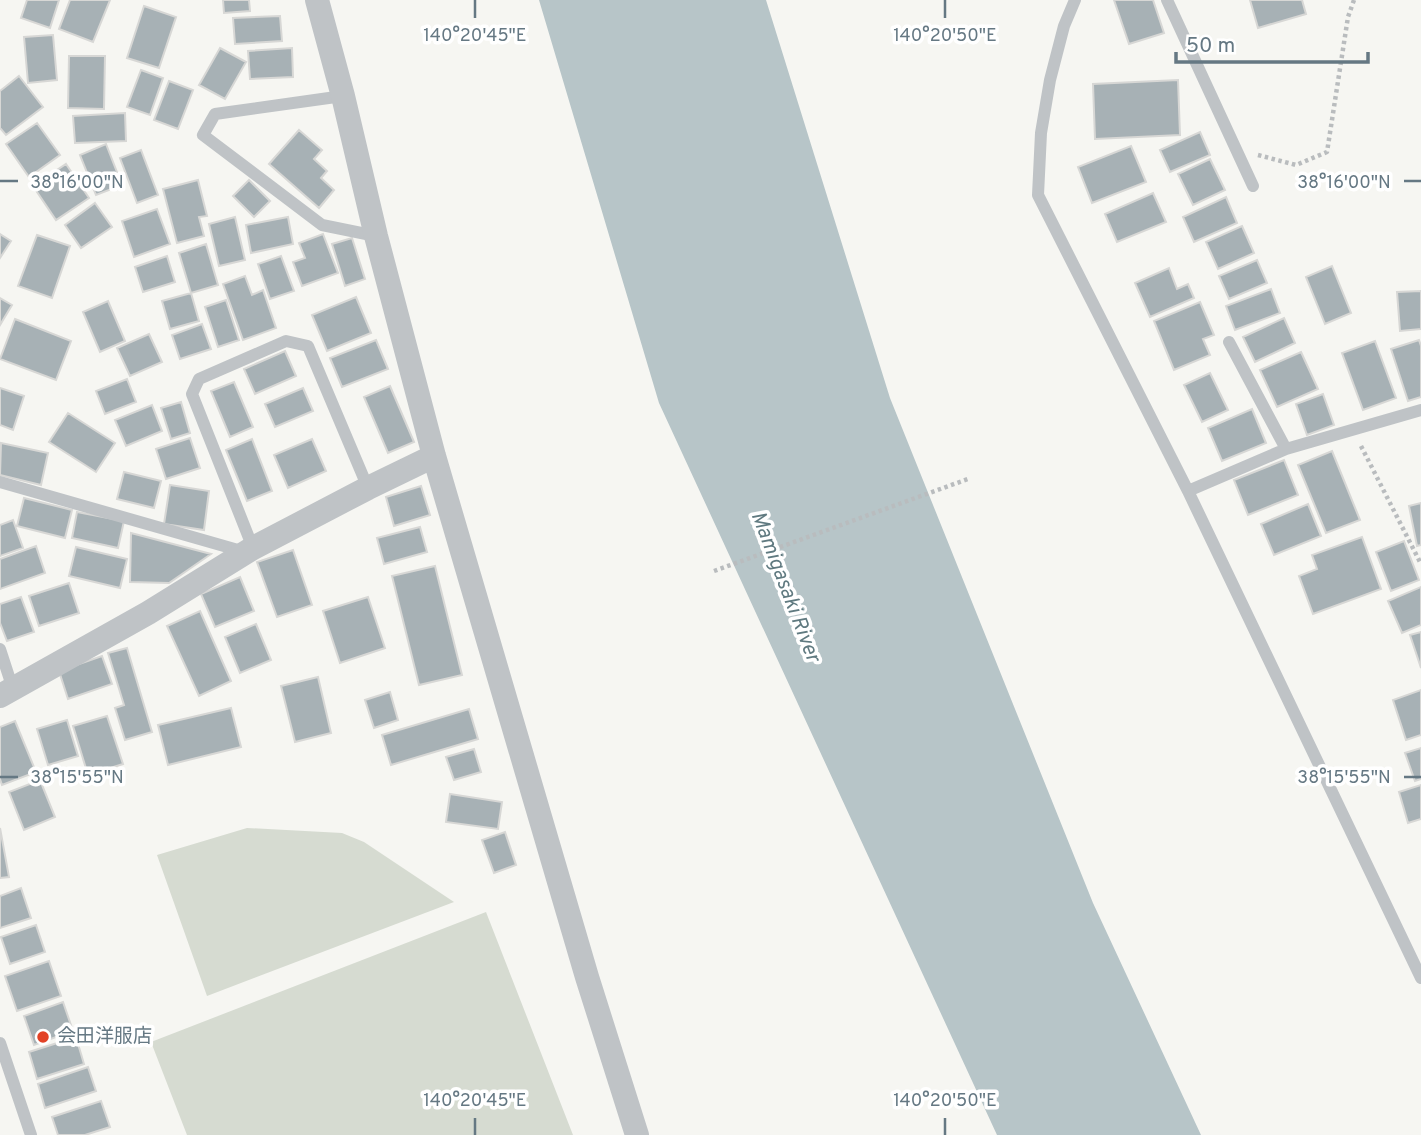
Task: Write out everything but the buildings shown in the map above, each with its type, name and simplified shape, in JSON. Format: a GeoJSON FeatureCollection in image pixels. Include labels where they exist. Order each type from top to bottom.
{"type":"FeatureCollection","features":[{"type":"Feature","properties":{"kind":"street"},"geometry":{"type":"LineString","coordinates":[[317,0],[434,456],[583,964],[637,1135]]}},
{"type":"Feature","properties":{"kind":"street"},"geometry":{"type":"LineString","coordinates":[[6,693],[148,613],[250,551],[434,456]]}},
{"type":"Feature","properties":{"kind":"lane"},"geometry":{"type":"LineString","coordinates":[[1074,0],[1064,26],[1050,80],[1041,133],[1038,195],[1188,491],[1421,978]]}},
{"type":"Feature","properties":{"kind":"lane"},"geometry":{"type":"LineString","coordinates":[[1167,0],[1254,186]]}},
{"type":"Feature","properties":{"kind":"lane"},"geometry":{"type":"LineString","coordinates":[[343,96],[215,114],[203,135],[322,225],[376,236]]}},
{"type":"Feature","properties":{"kind":"lane"},"geometry":{"type":"LineString","coordinates":[[250,551],[192,394],[199,379],[286,341],[308,346],[368,488]]}},
{"type":"Feature","properties":{"kind":"lane"},"geometry":{"type":"LineString","coordinates":[[1229,342],[1286,449]]}},
{"type":"Feature","properties":{"kind":"lane"},"geometry":{"type":"LineString","coordinates":[[1188,491],[1286,449],[1421,410]]}},
{"type":"Feature","properties":{"kind":"lane"},"geometry":{"type":"LineString","coordinates":[[0,482],[250,551]]}},
{"type":"Feature","properties":{"kind":"lane"},"geometry":{"type":"LineString","coordinates":[[0,649],[6,693]]}},
{"type":"Feature","properties":{"kind":"lane"},"geometry":{"type":"LineString","coordinates":[[0,1043],[31,1135]]}},
{"type":"Feature","properties":{"kind":"path"},"geometry":{"type":"LineString","coordinates":[[1237,149],[1296,166],[1327,152],[1348,17],[1354,0]]}},
{"type":"Feature","properties":{"kind":"path"},"geometry":{"type":"LineString","coordinates":[[1353,429],[1421,564]]}},
{"type":"Feature","properties":{"kind":"path"},"geometry":{"type":"LineString","coordinates":[[714,571],[968,479]]}},
{"type":"Feature","properties":{"kind":"shaded area"},"geometry":{"type":"Polygon","coordinates":[[[247,828],[342,833],[364,842],[454,902],[207,996],[157,855],[247,828]]]}},
{"type":"Feature","properties":{"kind":"shaded area"},"geometry":{"type":"Polygon","coordinates":[[[486,912],[573,1135],[187,1135],[151,1042],[486,912]]]}},
{"type":"Feature","properties":{"kind":"water","name":"Mamigasaki River"},"geometry":{"type":"Polygon","coordinates":[[[539,0],[766,0],[890,398],[1093,903],[1201,1135],[997,1135],[659,403],[539,0]]]}},
{"type":"Feature","properties":{"kind":"place","name":"会田洋服店"},"geometry":{"type":"Point","coordinates":[43,1037]}}]}
